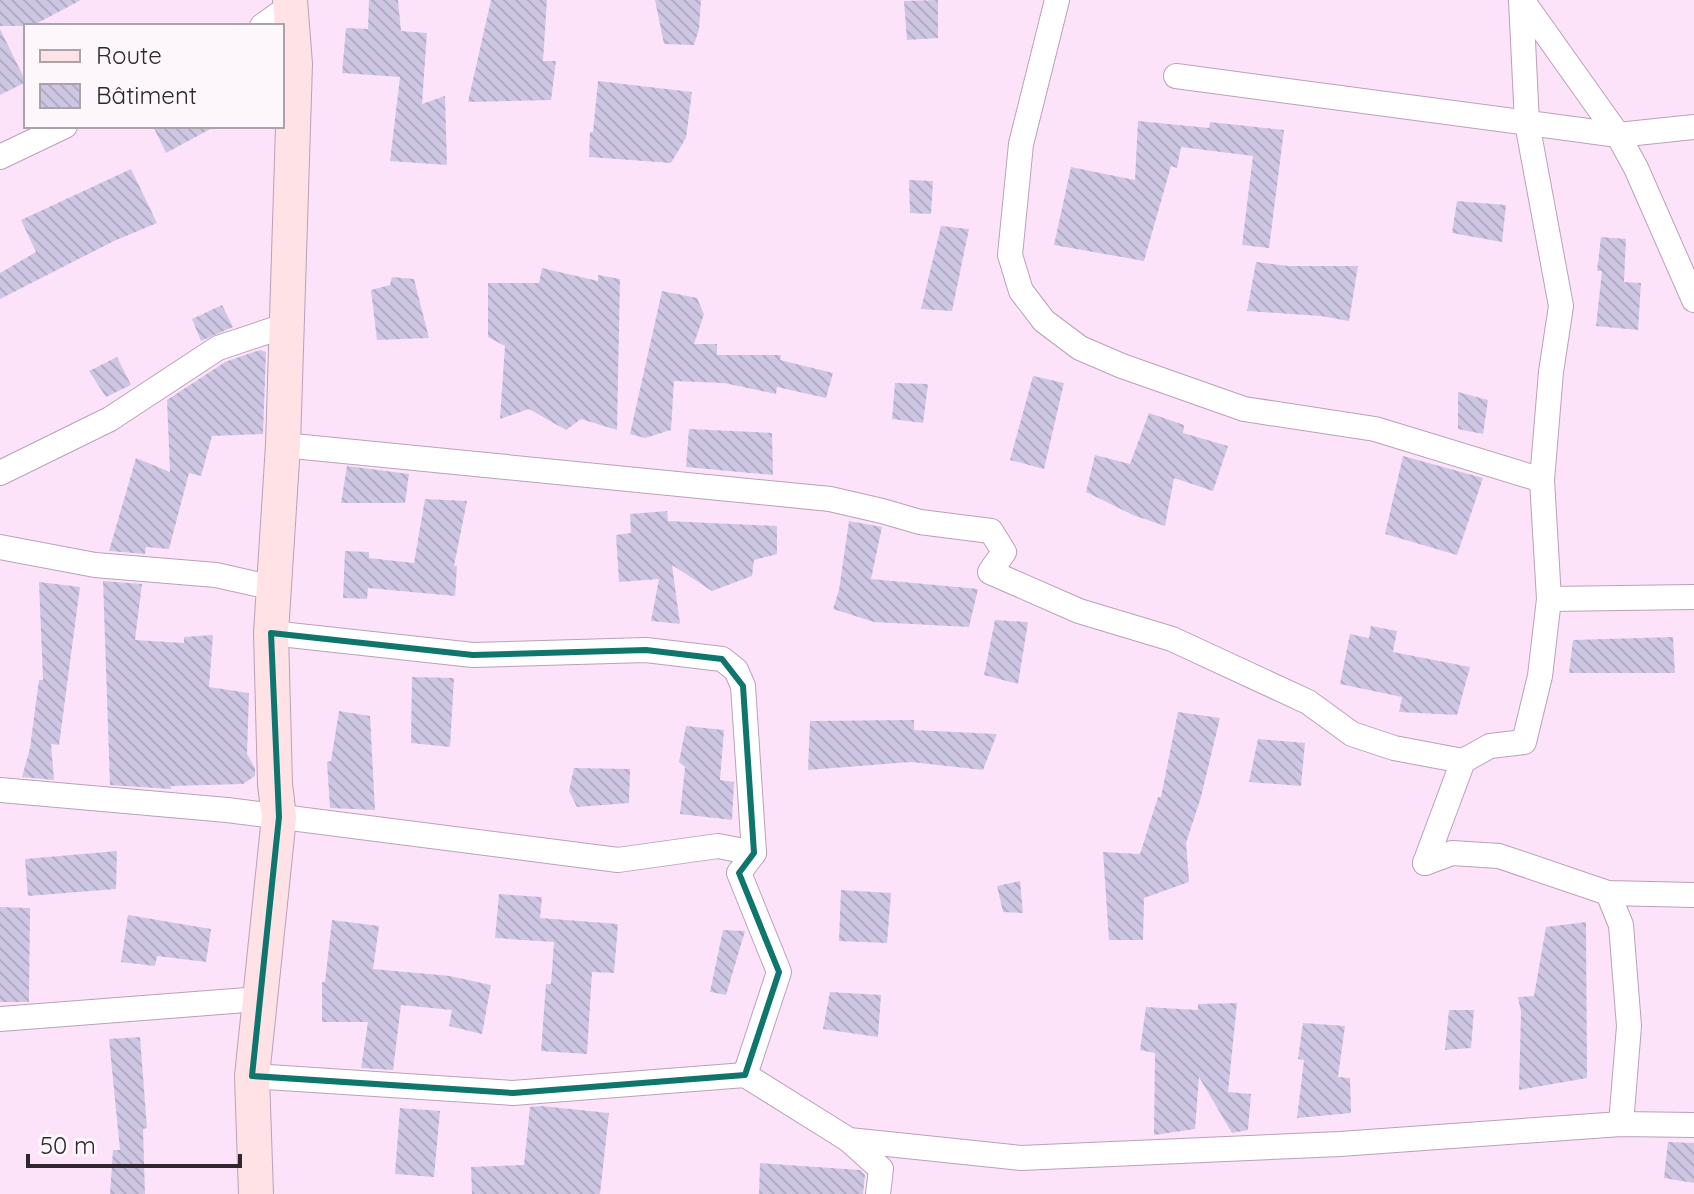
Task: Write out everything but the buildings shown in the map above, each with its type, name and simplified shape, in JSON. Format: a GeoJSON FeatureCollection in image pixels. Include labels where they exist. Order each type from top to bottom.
{"type":"FeatureCollection","features":[{"type":"Feature","properties":{"kind":"main road"},"geometry":{"type":"LineString","coordinates":[[256,1194],[252,1076],[279,817],[275,784],[271,633],[283,445],[295,64],[290,3]]}},
{"type":"Feature","properties":{"kind":"street"},"geometry":{"type":"LineString","coordinates":[[1057,0],[1021,144],[1010,255],[1021,291],[1044,321],[1080,348],[1244,409],[1375,429],[1542,480]]}},
{"type":"Feature","properties":{"kind":"street"},"geometry":{"type":"LineString","coordinates":[[283,445],[830,499],[920,522],[991,531],[1004,552],[990,572],[1079,611],[1172,639],[1308,702],[1352,734],[1394,748],[1463,761],[1490,746],[1524,742],[1540,676],[1549,599],[1542,480],[1551,372],[1561,306],[1527,123],[1522,0]]}},
{"type":"Feature","properties":{"kind":"street"},"geometry":{"type":"LineString","coordinates":[[1522,0],[1618,135],[1636,168],[1694,300]]}},
{"type":"Feature","properties":{"kind":"street"},"geometry":{"type":"LineString","coordinates":[[264,24],[290,3]]}},
{"type":"Feature","properties":{"kind":"street"},"geometry":{"type":"LineString","coordinates":[[1176,76],[1618,135],[1694,127]]}},
{"type":"Feature","properties":{"kind":"street"},"geometry":{"type":"LineString","coordinates":[[0,157],[61,128]]}},
{"type":"Feature","properties":{"kind":"street"},"geometry":{"type":"LineString","coordinates":[[0,473],[110,419],[218,348],[287,325]]}},
{"type":"Feature","properties":{"kind":"street"},"geometry":{"type":"LineString","coordinates":[[0,547],[95,565],[216,575],[274,588]]}},
{"type":"Feature","properties":{"kind":"street"},"geometry":{"type":"LineString","coordinates":[[1549,599],[1694,597]]}},
{"type":"Feature","properties":{"kind":"street"},"geometry":{"type":"LineString","coordinates":[[271,633],[473,655],[646,650],[722,659],[736,670],[743,686],[754,853],[739,873],[779,972],[745,1075]]}},
{"type":"Feature","properties":{"kind":"street"},"geometry":{"type":"LineString","coordinates":[[1463,761],[1425,863],[1452,853],[1499,856],[1608,893],[1694,895]]}},
{"type":"Feature","properties":{"kind":"street"},"geometry":{"type":"LineString","coordinates":[[0,790],[151,802],[618,860],[718,846],[754,853]]}},
{"type":"Feature","properties":{"kind":"street"},"geometry":{"type":"LineString","coordinates":[[1608,893],[1621,925],[1629,1026],[1621,1124]]}},
{"type":"Feature","properties":{"kind":"street"},"geometry":{"type":"LineString","coordinates":[[0,1019],[260,999]]}},
{"type":"Feature","properties":{"kind":"street"},"geometry":{"type":"LineString","coordinates":[[252,1076],[513,1093],[745,1075],[849,1140],[881,1169],[878,1194]]}},
{"type":"Feature","properties":{"kind":"street"},"geometry":{"type":"LineString","coordinates":[[849,1140],[1021,1158],[1340,1144],[1621,1124],[1694,1125]]}},
{"type":"Feature","properties":{"kind":"highlighted area"},"geometry":{"type":"Polygon","coordinates":[[[271,633],[473,655],[646,650],[722,659],[743,686],[754,853],[739,873],[779,972],[745,1075],[513,1093],[252,1076],[279,817],[271,633]]]}}]}
